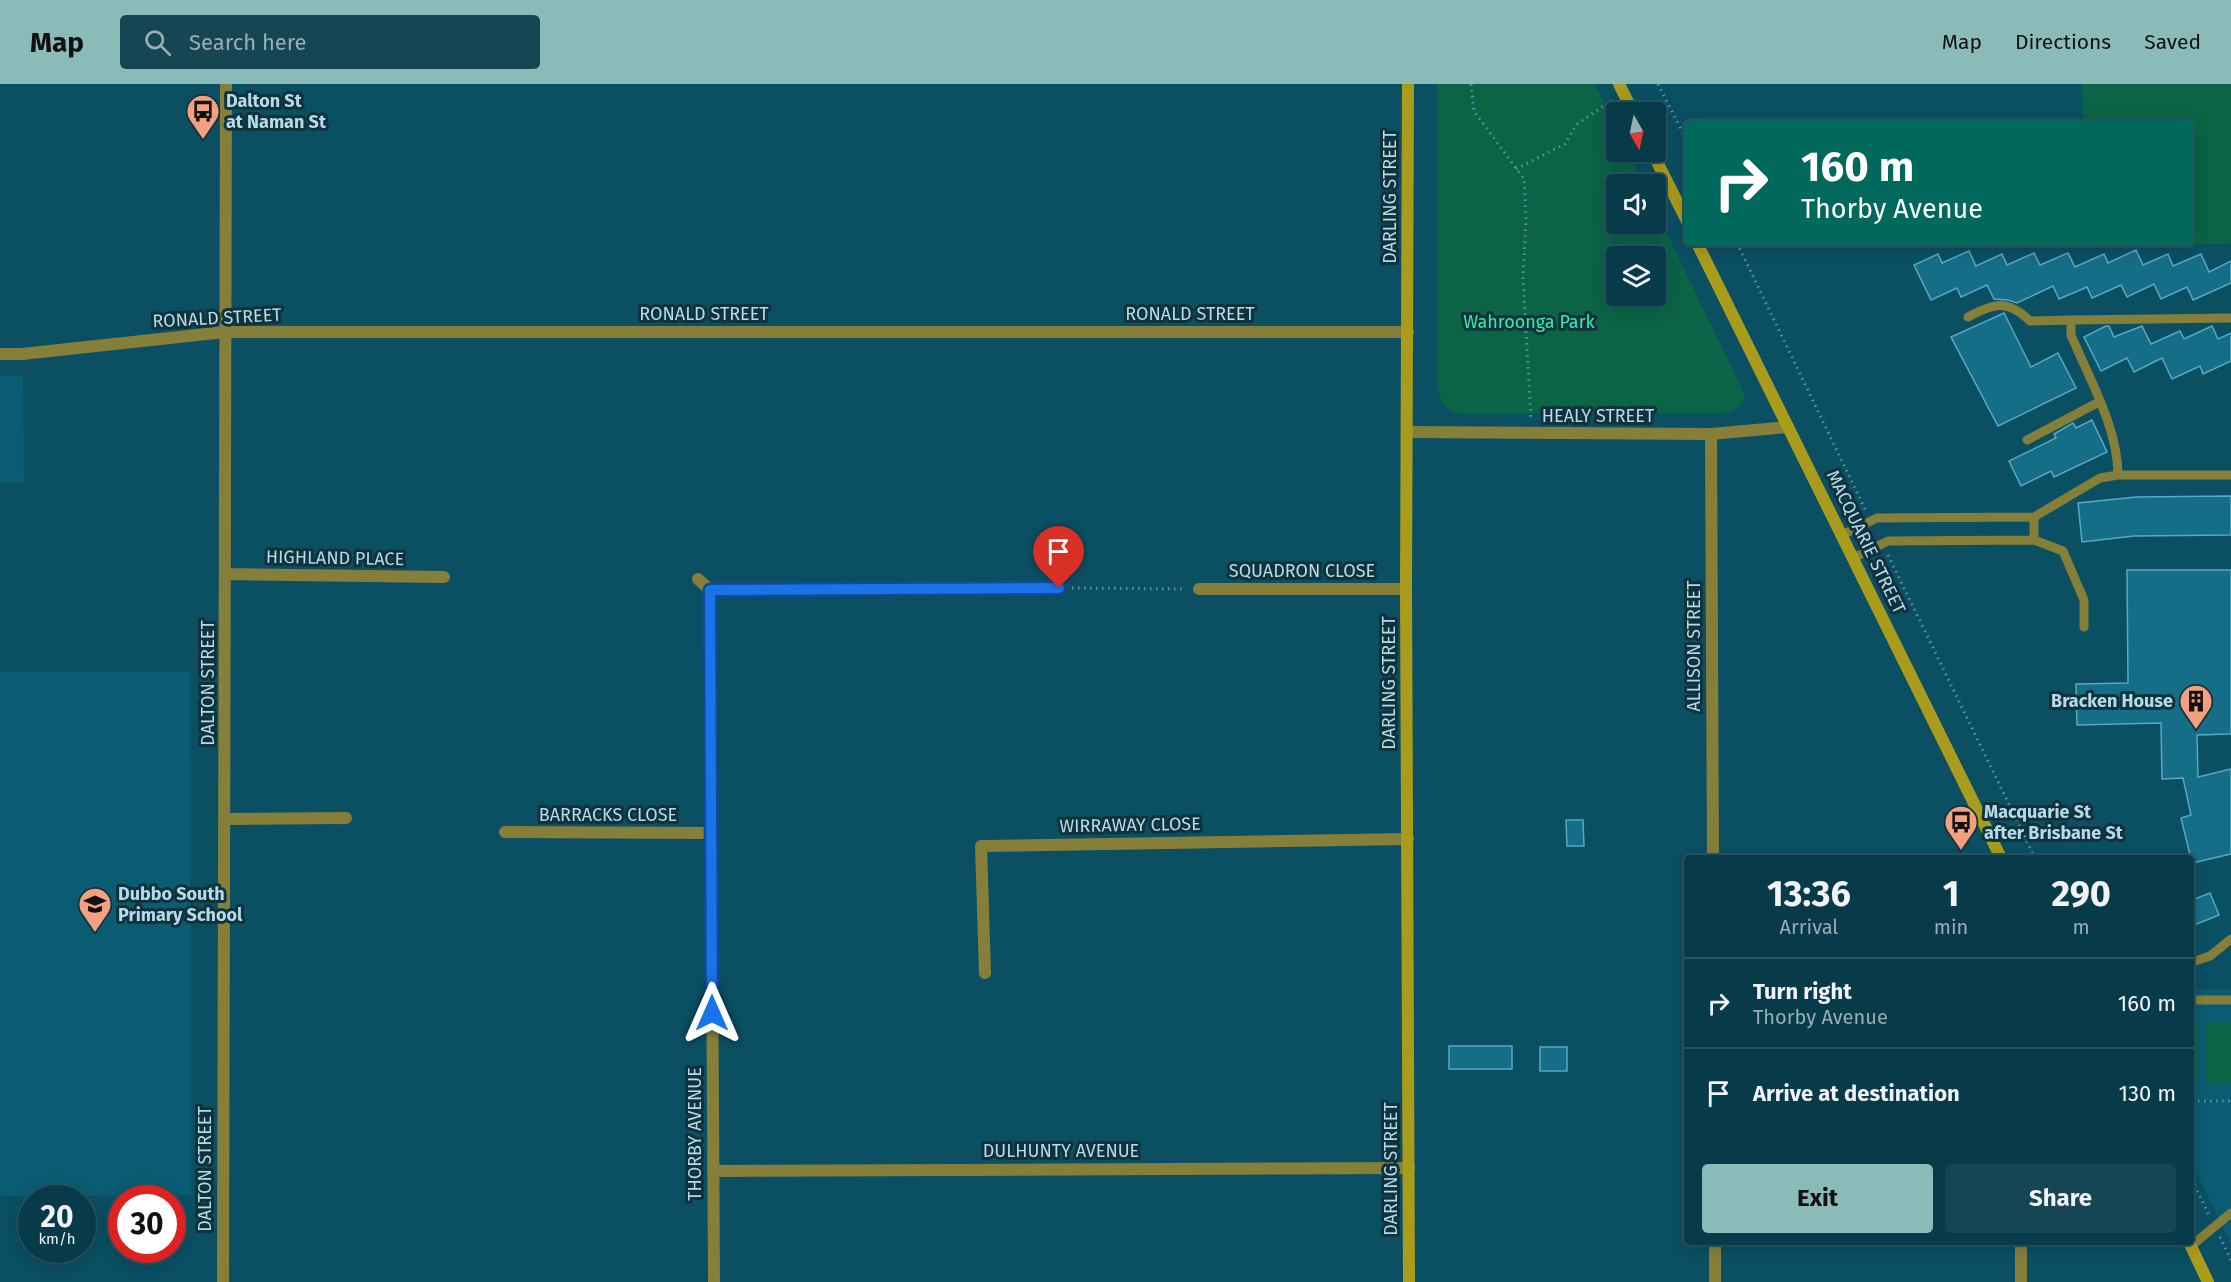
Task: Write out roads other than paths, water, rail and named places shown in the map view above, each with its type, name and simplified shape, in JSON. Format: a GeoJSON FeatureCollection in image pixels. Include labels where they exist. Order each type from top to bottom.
{"type":"FeatureCollection","features":[{"type":"Feature","properties":{"kind":"street","name":"DALTON STREET"},"geometry":{"type":"LineString","coordinates":[[223,1282],[226,84]]}},
{"type":"Feature","properties":{"kind":"street","name":"DARLING STREET"},"geometry":{"type":"LineString","coordinates":[[1408,84],[1406,589],[1409,1282]]}},
{"type":"Feature","properties":{"kind":"street"},"geometry":{"type":"LineString","coordinates":[[1621,88],[1628,102]]}},
{"type":"Feature","properties":{"kind":"street"},"geometry":{"type":"LineString","coordinates":[[1657,162],[1684,215]]}},
{"type":"Feature","properties":{"kind":"street","name":"MACQUARIE STREET"},"geometry":{"type":"LineString","coordinates":[[1698,246],[2000,855]]}},
{"type":"Feature","properties":{"kind":"street","name":"RONALD STREET"},"geometry":{"type":"LineString","coordinates":[[0,354],[22,354],[225,332],[1408,332]]}},
{"type":"Feature","properties":{"kind":"street","name":"HEALY STREET"},"geometry":{"type":"LineString","coordinates":[[1407,432],[1711,434],[1788,427]]}},
{"type":"Feature","properties":{"kind":"street","name":"ALLISON STREET"},"geometry":{"type":"LineString","coordinates":[[1711,434],[1713,855]]}},
{"type":"Feature","properties":{"kind":"street","name":"HIGHLAND PLACE"},"geometry":{"type":"LineString","coordinates":[[226,574],[444,577]]}},
{"type":"Feature","properties":{"kind":"street"},"geometry":{"type":"LineString","coordinates":[[698,579],[710,590],[1059,588]]}},
{"type":"Feature","properties":{"kind":"street","name":"SQUADRON CLOSE"},"geometry":{"type":"LineString","coordinates":[[1199,589],[1406,589]]}},
{"type":"Feature","properties":{"kind":"street","name":"THORBY AVENUE"},"geometry":{"type":"LineString","coordinates":[[710,590],[714,1282]]}},
{"type":"Feature","properties":{"kind":"street"},"geometry":{"type":"LineString","coordinates":[[225,819],[346,818]]}},
{"type":"Feature","properties":{"kind":"street","name":"BARRACKS CLOSE"},"geometry":{"type":"LineString","coordinates":[[506,832],[711,833]]}},
{"type":"Feature","properties":{"kind":"street","name":"WIRRAWAY CLOSE"},"geometry":{"type":"LineString","coordinates":[[985,974],[981,846],[1408,839]]}},
{"type":"Feature","properties":{"kind":"street","name":"DULHUNTY AVENUE"},"geometry":{"type":"LineString","coordinates":[[713,1171],[1409,1168]]}},
{"type":"Feature","properties":{"kind":"street"},"geometry":{"type":"LineString","coordinates":[[1715,1245],[1715,1282]]}},
{"type":"Feature","properties":{"kind":"street"},"geometry":{"type":"LineString","coordinates":[[2020,1245],[2021,1282]]}},
{"type":"Feature","properties":{"kind":"street"},"geometry":{"type":"LineString","coordinates":[[2190,1245],[2208,1282]]}},
{"type":"Feature","properties":{"kind":"lane"},"geometry":{"type":"LineString","coordinates":[[1968,317],[1990,305],[2017,308],[2030,321],[2231,318]]}},
{"type":"Feature","properties":{"kind":"lane"},"geometry":{"type":"LineString","coordinates":[[2072,320],[2071,335],[2112,434],[2118,457],[2118,475]]}},
{"type":"Feature","properties":{"kind":"lane"},"geometry":{"type":"LineString","coordinates":[[2027,440],[2099,402]]}},
{"type":"Feature","properties":{"kind":"lane"},"geometry":{"type":"LineString","coordinates":[[1842,535],[1877,518],[2034,517],[2100,478],[2118,475],[2231,475]]}},
{"type":"Feature","properties":{"kind":"lane"},"geometry":{"type":"LineString","coordinates":[[2034,517],[2034,540]]}},
{"type":"Feature","properties":{"kind":"lane"},"geometry":{"type":"LineString","coordinates":[[1854,558],[1888,541],[2034,540],[2063,551],[2084,600],[2084,627]]}},
{"type":"Feature","properties":{"kind":"lane"},"geometry":{"type":"LineString","coordinates":[[2194,961],[2210,956],[2231,939]]}},
{"type":"Feature","properties":{"kind":"lane"},"geometry":{"type":"LineString","coordinates":[[2194,1000],[2231,1000]]}},
{"type":"Feature","properties":{"kind":"lane"},"geometry":{"type":"LineString","coordinates":[[2194,1241],[2231,1213]]}},
{"type":"Feature","properties":{"kind":"place","name":"Dalton St at Naman St"},"geometry":{"type":"Point","coordinates":[203,140]}},
{"type":"Feature","properties":{"kind":"place","name":"Bracken House"},"geometry":{"type":"Point","coordinates":[2196,730]}},
{"type":"Feature","properties":{"kind":"place","name":"Macquarie St after Brisbane St"},"geometry":{"type":"Point","coordinates":[1961,851]}},
{"type":"Feature","properties":{"kind":"place","name":"Dubbo South Primary School"},"geometry":{"type":"Point","coordinates":[95,933]}},
{"type":"Feature","properties":{"kind":"park label","name":"Wahroonga Park"},"geometry":{"type":"Point","coordinates":[1529,322]}}]}
